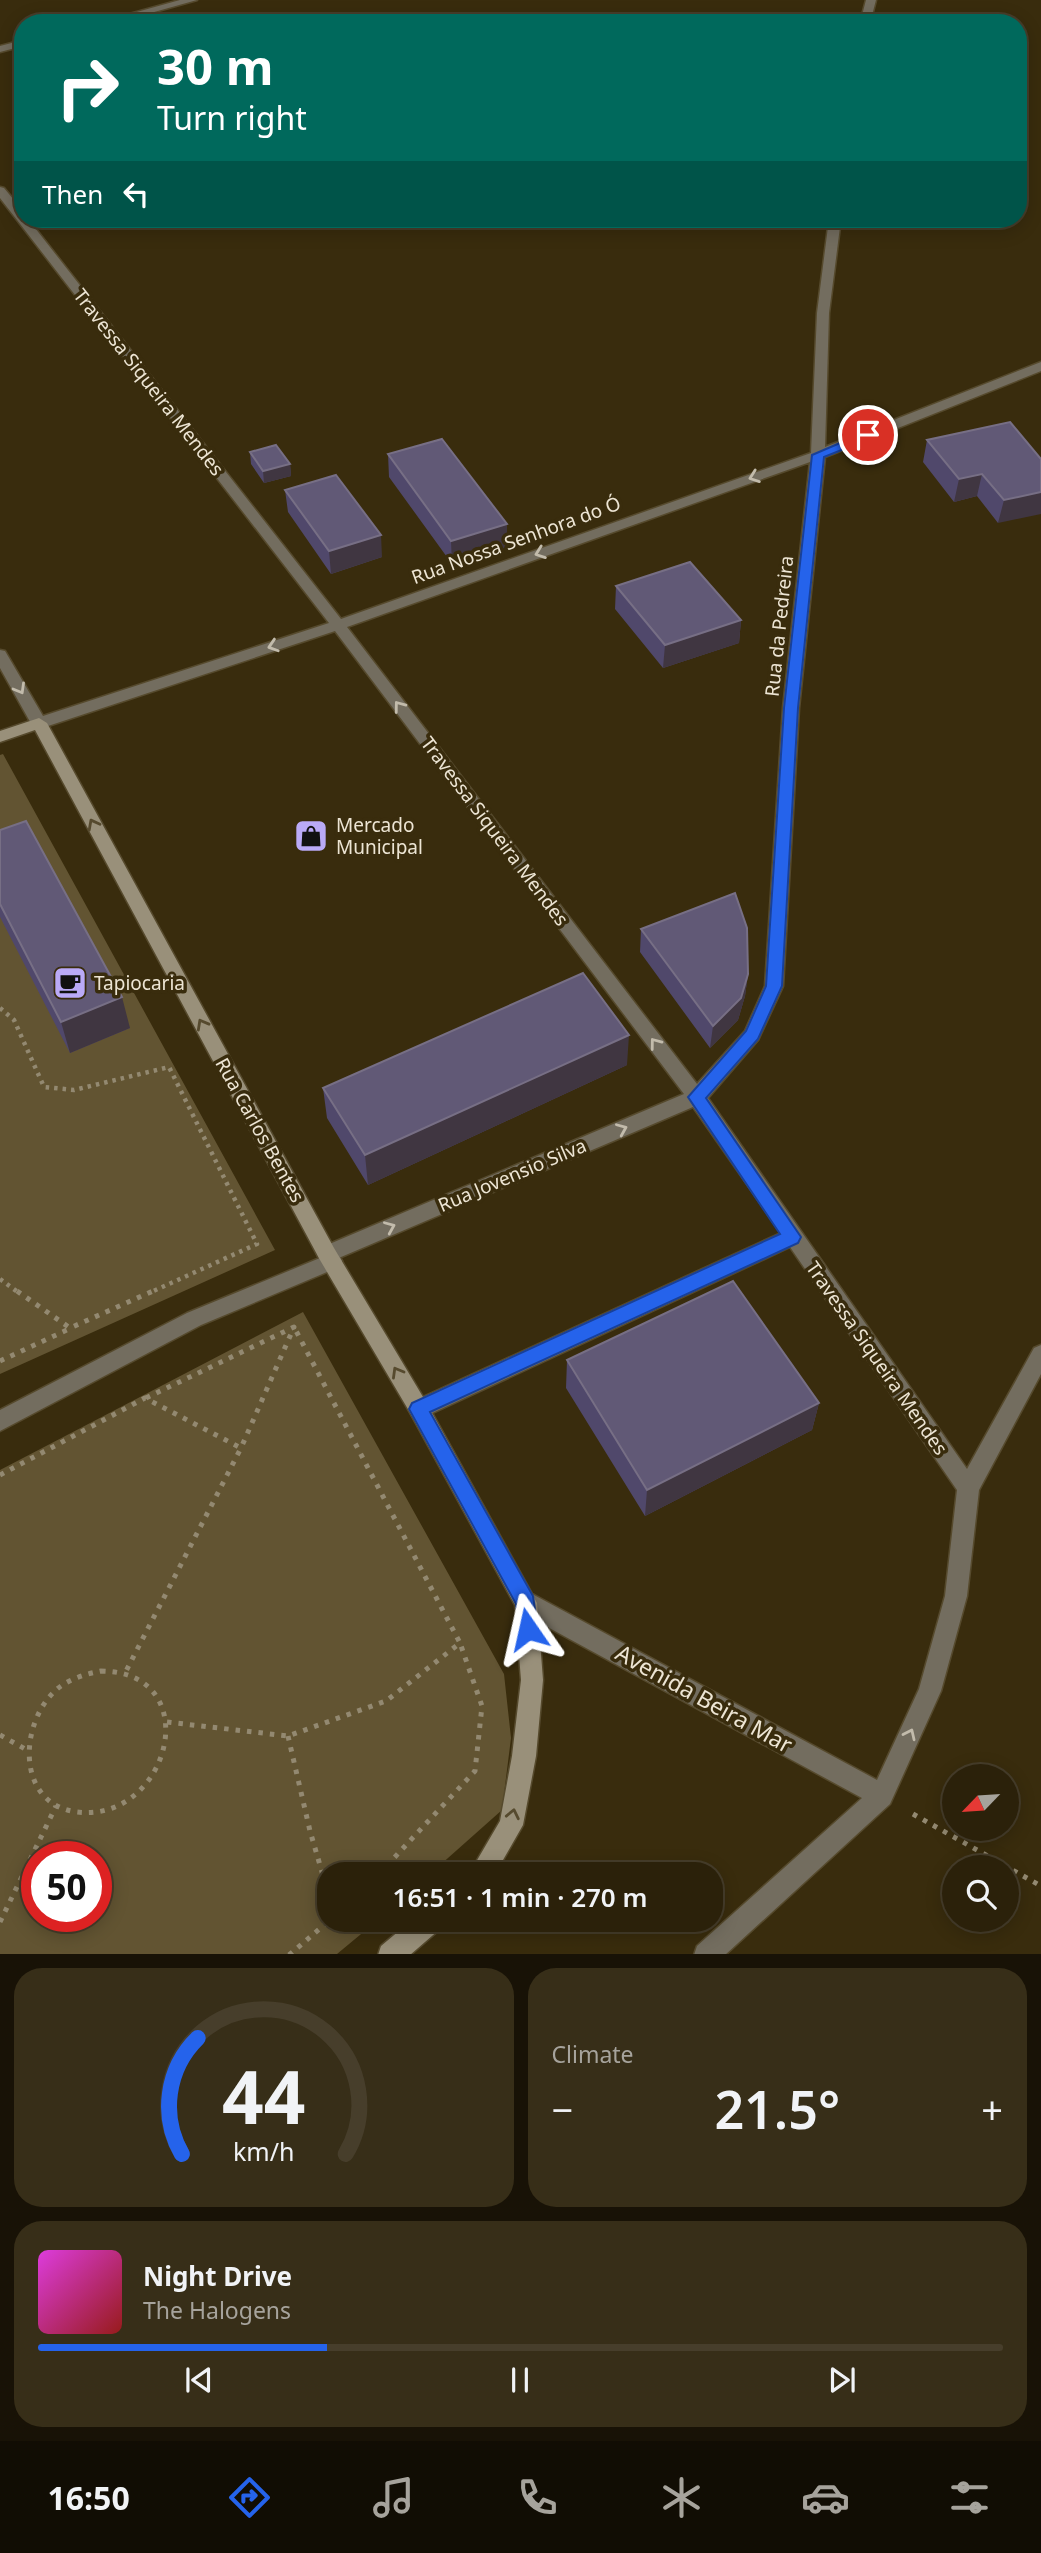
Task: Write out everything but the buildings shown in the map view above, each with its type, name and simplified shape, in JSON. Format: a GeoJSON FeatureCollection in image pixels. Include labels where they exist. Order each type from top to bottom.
{"type":"FeatureCollection","features":[{"type":"Feature","properties":{"kind":"main road","name":"Rua Nossa Senhora do Ó"},"geometry":{"type":"LineString","coordinates":[[0,737],[39,723]]}},
{"type":"Feature","properties":{"kind":"main road","name":"Rua Carlos Bentes"},"geometry":{"type":"LineString","coordinates":[[39,723],[330,1258],[526,1603]]}},
{"type":"Feature","properties":{"kind":"main road"},"geometry":{"type":"LineString","coordinates":[[488,1862],[511,1825],[524,1756],[533,1681],[526,1603]]}},
{"type":"Feature","properties":{"kind":"main road"},"geometry":{"type":"LineString","coordinates":[[391,1954],[417,1932]]}},
{"type":"Feature","properties":{"kind":"street"},"geometry":{"type":"LineString","coordinates":[[130,14],[165,3],[192,0]]}},
{"type":"Feature","properties":{"kind":"street","name":"Travessa Siqueira Mendes"},"geometry":{"type":"LineString","coordinates":[[0,190],[14,208]]}},
{"type":"Feature","properties":{"kind":"street","name":"Travessa Siqueira Mendes"},"geometry":{"type":"LineString","coordinates":[[30,228],[338,625],[696,1097],[968,1488]]}},
{"type":"Feature","properties":{"kind":"street","name":"Rua da Pedreira"},"geometry":{"type":"LineString","coordinates":[[696,1097],[752,1035],[774,986],[791,708],[818,455],[823,313],[834,228]]}},
{"type":"Feature","properties":{"kind":"street","name":"Rua Nossa Senhora do Ó"},"geometry":{"type":"LineString","coordinates":[[39,723],[338,625],[818,455],[1041,366]]}},
{"type":"Feature","properties":{"kind":"street","name":"Rua Carlos Bentes"},"geometry":{"type":"LineString","coordinates":[[0,655],[39,723]]}},
{"type":"Feature","properties":{"kind":"street","name":"Rua Jovensio Silva"},"geometry":{"type":"LineString","coordinates":[[0,1421],[194,1320],[696,1097]]}},
{"type":"Feature","properties":{"kind":"street"},"geometry":{"type":"LineString","coordinates":[[418,1409],[792,1237]]}},
{"type":"Feature","properties":{"kind":"street"},"geometry":{"type":"LineString","coordinates":[[707,1954],[882,1796],[930,1691],[956,1596],[968,1488],[1041,1354]]}},
{"type":"Feature","properties":{"kind":"street","name":"Avenida Beira Mar"},"geometry":{"type":"LineString","coordinates":[[526,1603],[882,1796]]}},
{"type":"Feature","properties":{"kind":"path"},"geometry":{"type":"LineString","coordinates":[[0,1008],[14,1020],[44,1087],[74,1090],[169,1067],[257,1244],[0,1361]]}},
{"type":"Feature","properties":{"kind":"path"},"geometry":{"type":"LineString","coordinates":[[0,1279],[70,1328]]}},
{"type":"Feature","properties":{"kind":"path"},"geometry":{"type":"LineString","coordinates":[[0,1475],[145,1398],[294,1327]]}},
{"type":"Feature","properties":{"kind":"path"},"geometry":{"type":"LineString","coordinates":[[125,1673],[241,1448],[294,1327]]}},
{"type":"Feature","properties":{"kind":"path"},"geometry":{"type":"LineString","coordinates":[[294,1327],[460,1643],[482,1706],[475,1771],[390,1862]]}},
{"type":"Feature","properties":{"kind":"path"},"geometry":{"type":"LineString","coordinates":[[145,1398],[241,1448]]}},
{"type":"Feature","properties":{"kind":"path"},"geometry":{"type":"LineString","coordinates":[[167,1722],[288,1736],[386,1701],[460,1643]]}},
{"type":"Feature","properties":{"kind":"path"},"geometry":{"type":"LineString","coordinates":[[101,1671],[125,1673],[145,1683],[159,1700],[167,1722],[168,1734],[163,1759],[149,1782],[133,1799],[109,1811],[78,1813],[56,1806],[38,1789],[28,1769],[27,1750],[32,1724],[40,1708],[57,1689],[80,1676],[101,1671]]}},
{"type":"Feature","properties":{"kind":"path"},"geometry":{"type":"LineString","coordinates":[[0,1735],[27,1750]]}},
{"type":"Feature","properties":{"kind":"path"},"geometry":{"type":"LineString","coordinates":[[288,1736],[319,1862]]}},
{"type":"Feature","properties":{"kind":"path"},"geometry":{"type":"LineString","coordinates":[[882,1796],[1041,1886]]}},
{"type":"Feature","properties":{"kind":"path"},"geometry":{"type":"LineString","coordinates":[[0,1922],[56,1806]]}},
{"type":"Feature","properties":{"kind":"path"},"geometry":{"type":"LineString","coordinates":[[290,1954],[317,1931]]}},
{"type":"Feature","properties":{"kind":"shaded area"},"geometry":{"type":"Polygon","coordinates":[[[3,754],[275,1250],[0,1374],[0,755],[3,754]]]}},
{"type":"Feature","properties":{"kind":"shaded area"},"geometry":{"type":"Polygon","coordinates":[[[303,1312],[504,1674],[511,1738],[502,1810],[444,1862],[317,1862],[317,1932],[364,1932],[337,1954],[0,1954],[0,1470],[303,1312]]]}},
{"type":"Feature","properties":{"kind":"place","name":"Mercado Municipal"},"geometry":{"type":"Point","coordinates":[311,836]}},
{"type":"Feature","properties":{"kind":"place","name":"Tapiocaria"},"geometry":{"type":"Point","coordinates":[70,983]}},
{"type":"Feature","properties":{"kind":"route"},"geometry":{"type":"LineString","coordinates":[[528,1629],[526,1603],[418,1409],[792,1237],[696,1097],[752,1035],[774,986],[791,708],[818,455],[868,435]]}}]}
